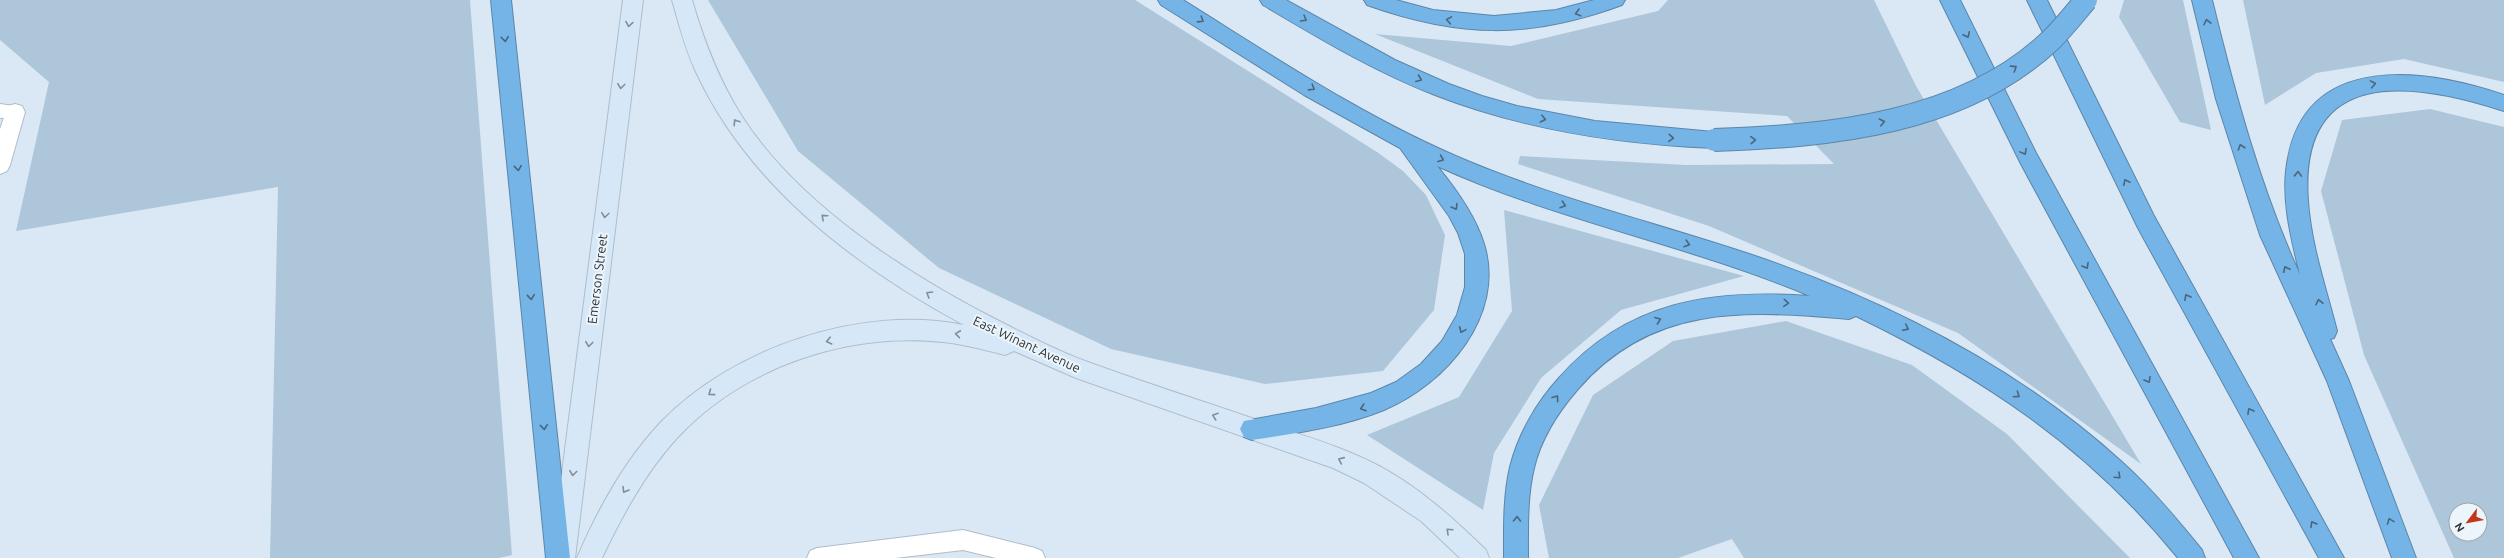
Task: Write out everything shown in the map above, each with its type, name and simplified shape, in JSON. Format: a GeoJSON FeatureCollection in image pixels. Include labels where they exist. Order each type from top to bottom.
{"type":"FeatureCollection","features":[{"type":"Feature","properties":{"kind":"highway"},"geometry":{"type":"LineString","coordinates":[[501,0],[558,558]]}},
{"type":"Feature","properties":{"kind":"highway"},"geometry":{"type":"LineString","coordinates":[[1168,0],[1345,108],[1406,142],[1501,183],[1804,283],[1919,334],[1970,363],[2060,427],[2137,494],[2193,558]]}},
{"type":"Feature","properties":{"kind":"highway"},"geometry":{"type":"LineString","coordinates":[[1270,0],[1364,53],[1407,74],[1483,103],[1520,114],[1598,131],[1672,139],[1714,140],[1751,140],[1829,132],[1874,124],[1937,106],[1997,80],[2022,63],[2061,30],[2086,0]]}},
{"type":"Feature","properties":{"kind":"highway"},"geometry":{"type":"LineString","coordinates":[[1374,0],[1410,12],[1440,18],[1464,22],[1494,24],[1559,17],[1599,7],[1615,0]]}},
{"type":"Feature","properties":{"kind":"highway"},"geometry":{"type":"LineString","coordinates":[[1950,0],[2032,165],[2247,558]]}},
{"type":"Feature","properties":{"kind":"highway"},"geometry":{"type":"LineString","coordinates":[[2037,0],[2146,222],[2332,558]]}},
{"type":"Feature","properties":{"kind":"highway"},"geometry":{"type":"LineString","coordinates":[[2202,0],[2226,99],[2271,235],[2338,381],[2404,558]]}},
{"type":"Feature","properties":{"kind":"highway"},"geometry":{"type":"LineString","coordinates":[[2338,381],[2303,236],[2298,207],[2298,158],[2309,124],[2332,100],[2366,85],[2387,81],[2435,84],[2463,90],[2504,103]]}},
{"type":"Feature","properties":{"kind":"highway"},"geometry":{"type":"LineString","coordinates":[[1252,429],[1325,418],[1372,405],[1400,392],[1426,375],[1445,356],[1460,336],[1472,307],[1477,281],[1474,249],[1470,234],[1449,197],[1406,142]]}},
{"type":"Feature","properties":{"kind":"highway"},"geometry":{"type":"LineString","coordinates":[[1516,558],[1517,497],[1522,467],[1534,436],[1549,408],[1567,383],[1588,361],[1613,343],[1639,328],[1668,316],[1701,308],[1729,304],[1783,303],[1870,311]]}},
{"type":"Feature","properties":{"kind":"main road","name":"Emerson Street"},"geometry":{"type":"LineString","coordinates":[[562,558],[625,48],[633,0]]}},
{"type":"Feature","properties":{"kind":"main road","name":"East Winant Avenue"},"geometry":{"type":"LineString","coordinates":[[682,0],[706,72],[740,128],[780,176],[828,221],[883,264],[948,306],[997,332],[1076,368],[1252,429],[1306,446],[1372,475],[1430,513],[1477,558]]}},
{"type":"Feature","properties":{"kind":"main road"},"geometry":{"type":"LineString","coordinates":[[589,558],[634,474],[669,430],[688,411],[733,379],[759,365],[821,343],[881,331],[935,331],[992,341],[1076,368]]}},
{"type":"Feature","properties":{"kind":"street"},"geometry":{"type":"LineString","coordinates":[[0,165],[8,112]]}},
{"type":"Feature","properties":{"kind":"lane"},"geometry":{"type":"LineString","coordinates":[[817,558],[963,540],[1035,558]]}},
{"type":"Feature","properties":{"kind":"shaded area"},"geometry":{"type":"Polygon","coordinates":[[[0,0],[470,0],[512,555],[499,558],[270,558],[278,187],[16,231],[49,82],[0,40],[0,0]]]}},
{"type":"Feature","properties":{"kind":"shaded area"},"geometry":{"type":"Polygon","coordinates":[[[708,0],[1135,0],[1377,152],[1403,171],[1426,195],[1445,235],[1434,310],[1383,371],[1265,384],[1111,349],[939,268],[798,151],[708,0]]]}},
{"type":"Feature","properties":{"kind":"shaded area"},"geometry":{"type":"Polygon","coordinates":[[[1668,0],[1874,0],[1916,86],[2141,464],[1958,333],[1709,226],[1518,164],[1520,156],[1686,165],[1834,164],[1787,116],[1538,99],[1375,34],[1511,46],[1658,11],[1668,0]]]}},
{"type":"Feature","properties":{"kind":"shaded area"},"geometry":{"type":"Polygon","coordinates":[[[2124,0],[2183,0],[2211,130],[2180,122],[2119,17],[2124,0]]]}},
{"type":"Feature","properties":{"kind":"shaded area"},"geometry":{"type":"Polygon","coordinates":[[[2243,0],[2504,0],[2504,82],[2404,59],[2316,73],[2265,105],[2243,0]]]}},
{"type":"Feature","properties":{"kind":"shaded area"},"geometry":{"type":"Polygon","coordinates":[[[2430,109],[2504,127],[2504,558],[2454,558],[2364,355],[2321,191],[2342,120],[2430,109]]]}},
{"type":"Feature","properties":{"kind":"shaded area"},"geometry":{"type":"Polygon","coordinates":[[[1504,210],[1744,276],[1621,310],[1541,378],[1494,453],[1483,510],[1367,435],[1459,397],[1512,311],[1504,210]]]}},
{"type":"Feature","properties":{"kind":"shaded area"},"geometry":{"type":"Polygon","coordinates":[[[1786,321],[1912,365],[2007,434],[2130,558],[1744,558],[1732,539],[1678,558],[1549,558],[1539,505],[1593,395],[1673,341],[1786,321]]]}}]}
